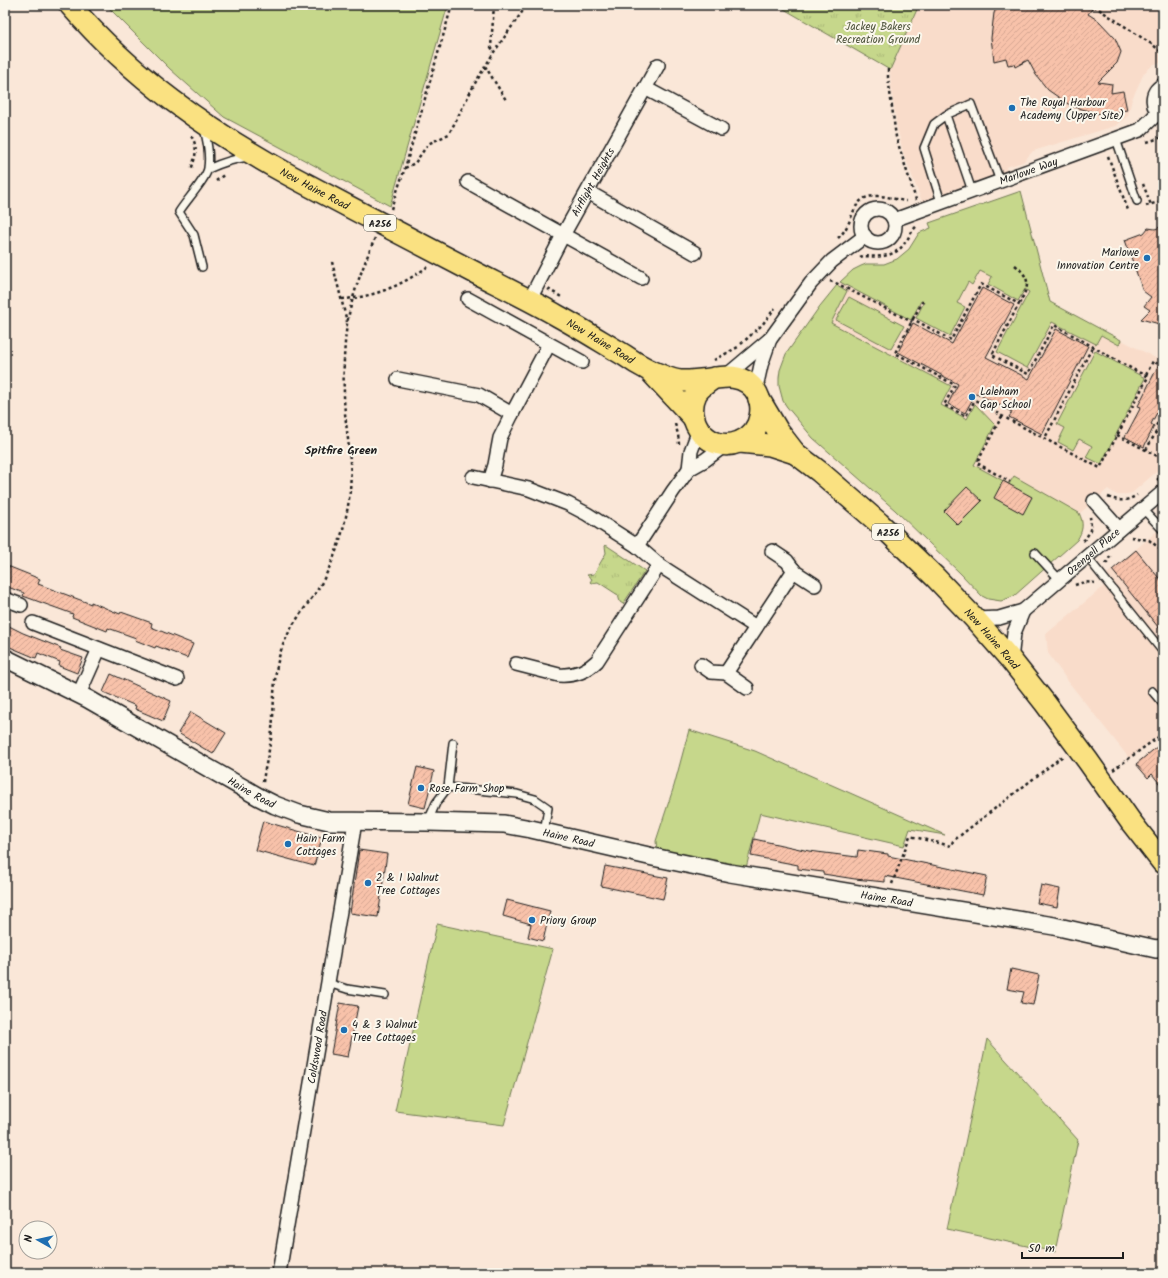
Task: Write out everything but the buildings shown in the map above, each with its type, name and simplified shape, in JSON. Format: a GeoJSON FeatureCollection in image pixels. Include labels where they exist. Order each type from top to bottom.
{"type":"FeatureCollection","features":[{"type":"Feature","properties":{"kind":"main road","name":"New Haine Road"},"geometry":{"type":"LineString","coordinates":[[70,5],[90,28],[150,84],[203,124],[254,156],[291,176],[534,292],[558,316],[648,370],[678,381],[717,372],[748,383],[778,430],[795,453],[820,472],[878,523],[935,577],[1011,660],[1088,760],[1148,846],[1161,858]]}},
{"type":"Feature","properties":{"kind":"main road","name":"New Haine Road"},"geometry":{"type":"LineString","coordinates":[[648,370],[696,424],[706,438],[714,443],[770,445],[795,453]]}},
{"type":"Feature","properties":{"kind":"main road"},"geometry":{"type":"LineString","coordinates":[[696,424],[693,405],[697,394],[717,372]]}},
{"type":"Feature","properties":{"kind":"main road"},"geometry":{"type":"LineString","coordinates":[[732,444],[749,437],[756,429],[760,419],[761,409],[757,395]]}},
{"type":"Feature","properties":{"kind":"street","name":"Airflight Heights"},"geometry":{"type":"LineString","coordinates":[[534,292],[563,235],[658,65]]}},
{"type":"Feature","properties":{"kind":"street","name":"Marlowe Way"},"geometry":{"type":"LineString","coordinates":[[894,220],[918,205],[941,202],[1140,130],[1160,115],[1154,108],[1153,96],[1163,85]]}},
{"type":"Feature","properties":{"kind":"street"},"geometry":{"type":"LineString","coordinates":[[645,88],[721,129]]}},
{"type":"Feature","properties":{"kind":"street"},"geometry":{"type":"LineString","coordinates":[[468,182],[641,278]]}},
{"type":"Feature","properties":{"kind":"street"},"geometry":{"type":"LineString","coordinates":[[588,192],[695,253]]}},
{"type":"Feature","properties":{"kind":"street"},"geometry":{"type":"LineString","coordinates":[[881,210],[891,215],[894,220],[895,230],[889,239],[884,242],[873,242],[864,236],[862,231],[863,220],[870,212],[881,210]]}},
{"type":"Feature","properties":{"kind":"street"},"geometry":{"type":"LineString","coordinates":[[757,395],[761,365],[771,338],[810,283],[832,260],[864,236]]}},
{"type":"Feature","properties":{"kind":"street"},"geometry":{"type":"LineString","coordinates":[[468,299],[582,362]]}},
{"type":"Feature","properties":{"kind":"street"},"geometry":{"type":"LineString","coordinates":[[717,372],[771,338]]}},
{"type":"Feature","properties":{"kind":"street"},"geometry":{"type":"LineString","coordinates":[[490,481],[495,465],[500,438],[549,344]]}},
{"type":"Feature","properties":{"kind":"street"},"geometry":{"type":"LineString","coordinates":[[398,379],[479,395],[512,414]]}},
{"type":"Feature","properties":{"kind":"street"},"geometry":{"type":"LineString","coordinates":[[689,469],[696,424]]}},
{"type":"Feature","properties":{"kind":"street"},"geometry":{"type":"LineString","coordinates":[[637,546],[673,490],[689,469],[732,444]]}},
{"type":"Feature","properties":{"kind":"street"},"geometry":{"type":"LineString","coordinates":[[473,477],[528,489],[568,504],[587,514],[637,546],[660,565],[756,628]]}},
{"type":"Feature","properties":{"kind":"street","name":"Ozengell Place"},"geometry":{"type":"LineString","coordinates":[[975,619],[999,618],[1023,611],[1087,557],[1122,534],[1143,509],[1163,492]]}},
{"type":"Feature","properties":{"kind":"street"},"geometry":{"type":"LineString","coordinates":[[1096,496],[1122,534]]}},
{"type":"Feature","properties":{"kind":"street"},"geometry":{"type":"LineString","coordinates":[[772,551],[787,561],[794,570],[815,585]]}},
{"type":"Feature","properties":{"kind":"street"},"geometry":{"type":"LineString","coordinates":[[516,664],[566,676],[574,675],[587,670],[597,661],[660,565]]}},
{"type":"Feature","properties":{"kind":"street"},"geometry":{"type":"LineString","coordinates":[[726,673],[794,570]]}},
{"type":"Feature","properties":{"kind":"street"},"geometry":{"type":"LineString","coordinates":[[5,599],[21,605]]}},
{"type":"Feature","properties":{"kind":"street","name":"Ozengell Place"},"geometry":{"type":"LineString","coordinates":[[1011,660],[1014,633],[1023,611]]}},
{"type":"Feature","properties":{"kind":"street"},"geometry":{"type":"LineString","coordinates":[[34,623],[177,679]]}},
{"type":"Feature","properties":{"kind":"street"},"geometry":{"type":"LineString","coordinates":[[79,694],[99,649]]}},
{"type":"Feature","properties":{"kind":"street","name":"Haine Road"},"geometry":{"type":"LineString","coordinates":[[5,658],[79,694],[162,740],[259,797],[299,814],[329,821],[504,824],[730,873],[1054,926],[1156,949],[1163,948]]}},
{"type":"Feature","properties":{"kind":"street"},"geometry":{"type":"LineString","coordinates":[[701,665],[711,672],[726,673],[747,688]]}},
{"type":"Feature","properties":{"kind":"street","name":"Coldswood Road"},"geometry":{"type":"LineString","coordinates":[[279,1273],[355,822]]}},
{"type":"Feature","properties":{"kind":"lane"},"geometry":{"type":"LineString","coordinates":[[941,202],[924,148],[934,124],[946,115],[971,104],[1000,181]]}},
{"type":"Feature","properties":{"kind":"lane"},"geometry":{"type":"LineString","coordinates":[[946,115],[972,191]]}},
{"type":"Feature","properties":{"kind":"lane"},"geometry":{"type":"LineString","coordinates":[[202,267],[194,235],[179,212],[208,169],[208,145],[203,124]]}},
{"type":"Feature","properties":{"kind":"lane"},"geometry":{"type":"LineString","coordinates":[[1116,139],[1137,201]]}},
{"type":"Feature","properties":{"kind":"lane"},"geometry":{"type":"LineString","coordinates":[[208,169],[225,161],[254,156]]}},
{"type":"Feature","properties":{"kind":"lane"},"geometry":{"type":"LineString","coordinates":[[1143,509],[1163,530]]}},
{"type":"Feature","properties":{"kind":"lane"},"geometry":{"type":"LineString","coordinates":[[1035,553],[1060,580]]}},
{"type":"Feature","properties":{"kind":"lane"},"geometry":{"type":"LineString","coordinates":[[1087,557],[1163,652]]}},
{"type":"Feature","properties":{"kind":"lane"},"geometry":{"type":"LineString","coordinates":[[1152,691],[1163,704]]}},
{"type":"Feature","properties":{"kind":"lane"},"geometry":{"type":"LineString","coordinates":[[427,822],[436,803],[448,787],[453,743]]}},
{"type":"Feature","properties":{"kind":"lane"},"geometry":{"type":"LineString","coordinates":[[448,787],[517,794],[535,800],[548,808],[544,832]]}},
{"type":"Feature","properties":{"kind":"lane"},"geometry":{"type":"LineString","coordinates":[[328,983],[347,989],[385,995]]}},
{"type":"Feature","properties":{"kind":"path"},"geometry":{"type":"LineString","coordinates":[[389,213],[405,168],[452,5]]}},
{"type":"Feature","properties":{"kind":"path"},"geometry":{"type":"LineString","coordinates":[[494,5],[491,47],[494,52]]}},
{"type":"Feature","properties":{"kind":"path"},"geometry":{"type":"LineString","coordinates":[[405,168],[415,163],[428,144],[448,134],[485,66],[527,5]]}},
{"type":"Feature","properties":{"kind":"path"},"geometry":{"type":"LineString","coordinates":[[1094,6],[1153,44],[1163,53]]}},
{"type":"Feature","properties":{"kind":"path"},"geometry":{"type":"LineString","coordinates":[[485,66],[506,100]]}},
{"type":"Feature","properties":{"kind":"path"},"geometry":{"type":"LineString","coordinates":[[858,258],[863,256],[886,256],[895,252],[903,246],[915,227],[924,222],[902,160],[896,137],[888,69]]}},
{"type":"Feature","properties":{"kind":"path"},"geometry":{"type":"LineString","coordinates":[[1108,156],[1128,210]]}},
{"type":"Feature","properties":{"kind":"path"},"geometry":{"type":"LineString","coordinates":[[834,242],[847,228],[856,206],[867,197],[886,197],[918,205]]}},
{"type":"Feature","properties":{"kind":"path"},"geometry":{"type":"LineString","coordinates":[[1145,206],[1161,201]]}},
{"type":"Feature","properties":{"kind":"path"},"geometry":{"type":"LineString","coordinates":[[259,797],[263,783],[265,763],[272,731],[275,676],[282,648],[296,620],[321,584],[340,539],[347,512],[350,484],[350,463],[345,416],[344,372],[347,324],[365,262],[376,234]]}},
{"type":"Feature","properties":{"kind":"path"},"geometry":{"type":"LineString","coordinates":[[332,262],[342,298],[347,324]]}},
{"type":"Feature","properties":{"kind":"path"},"geometry":{"type":"LineString","coordinates":[[342,298],[354,298],[376,293],[394,286],[419,274],[432,263]]}},
{"type":"Feature","properties":{"kind":"path"},"geometry":{"type":"LineString","coordinates":[[1014,265],[1025,274],[1027,290],[992,354],[1028,374],[1054,325],[1093,346],[1109,357],[1146,376]]}},
{"type":"Feature","properties":{"kind":"path"},"geometry":{"type":"LineString","coordinates":[[833,275],[829,280],[951,340],[981,284],[1019,304]]}},
{"type":"Feature","properties":{"kind":"path"},"geometry":{"type":"LineString","coordinates":[[534,292],[566,300]]}},
{"type":"Feature","properties":{"kind":"path"},"geometry":{"type":"LineString","coordinates":[[923,301],[895,353],[955,385],[944,405],[966,416],[975,400],[1100,468],[1148,377],[1146,376],[1153,361],[1163,366]]}},
{"type":"Feature","properties":{"kind":"path"},"geometry":{"type":"LineString","coordinates":[[717,372],[718,359],[738,348],[762,325],[776,306]]}},
{"type":"Feature","properties":{"kind":"path"},"geometry":{"type":"LineString","coordinates":[[1046,436],[1093,346]]}},
{"type":"Feature","properties":{"kind":"path"},"geometry":{"type":"LineString","coordinates":[[1146,450],[1159,427],[1156,426],[1163,413]]}},
{"type":"Feature","properties":{"kind":"path"},"geometry":{"type":"LineString","coordinates":[[1002,416],[977,463],[1010,482]]}},
{"type":"Feature","properties":{"kind":"path"},"geometry":{"type":"LineString","coordinates":[[1117,435],[1163,459]]}},
{"type":"Feature","properties":{"kind":"path"},"geometry":{"type":"LineString","coordinates":[[1152,484],[1163,475]]}},
{"type":"Feature","properties":{"kind":"path"},"geometry":{"type":"LineString","coordinates":[[1096,496],[1122,501],[1131,499],[1140,494]]}},
{"type":"Feature","properties":{"kind":"path"},"geometry":{"type":"LineString","coordinates":[[1079,544],[1085,539],[1090,531],[1091,521],[1087,512]]}},
{"type":"Feature","properties":{"kind":"path"},"geometry":{"type":"LineString","coordinates":[[1122,534],[1150,540],[1159,548]]}},
{"type":"Feature","properties":{"kind":"path"},"geometry":{"type":"LineString","coordinates":[[1108,569],[1106,564],[1109,556],[1114,551]]}},
{"type":"Feature","properties":{"kind":"path"},"geometry":{"type":"LineString","coordinates":[[1075,585],[1084,582],[1097,584]]}},
{"type":"Feature","properties":{"kind":"path"},"geometry":{"type":"LineString","coordinates":[[1117,776],[1112,770],[1161,735]]}},
{"type":"Feature","properties":{"kind":"path"},"geometry":{"type":"LineString","coordinates":[[887,898],[910,836],[951,846],[953,841],[1066,754]]}},
{"type":"Feature","properties":{"kind":"shaded area","name":"The Royal Harbour Academy (Upper Site)"},"geometry":{"type":"Polygon","coordinates":[[[919,5],[1163,5],[1163,62],[1154,64],[1144,73],[1132,99],[1128,116],[1115,126],[1033,151],[1023,162],[1006,167],[1007,172],[922,202],[903,152],[897,127],[890,70],[919,5]]]}},
{"type":"Feature","properties":{"kind":"shaded area","name":"Laleham Gap School"},"geometry":{"type":"Polygon","coordinates":[[[1021,191],[1050,302],[1163,362],[1163,466],[1132,493],[1117,495],[1108,489],[1080,513],[1083,527],[1077,540],[1014,596],[1001,601],[995,601],[982,596],[895,510],[813,438],[783,401],[779,386],[779,378],[780,370],[786,354],[820,306],[837,285],[853,270],[866,264],[884,264],[897,259],[909,249],[919,233],[931,228],[929,223],[1021,191]]]}},
{"type":"Feature","properties":{"kind":"shaded area"},"geometry":{"type":"Polygon","coordinates":[[[1163,526],[1163,739],[1160,735],[1129,758],[1067,680],[1048,653],[1046,634],[1102,588],[1104,586],[1100,580],[1163,526]]]}},
{"type":"Feature","properties":{"kind":"green space"},"geometry":{"type":"Polygon","coordinates":[[[106,5],[448,5],[390,206],[224,117],[170,69],[106,5]]]}},
{"type":"Feature","properties":{"kind":"green space","name":"Jackey Bakers Recreation Ground"},"geometry":{"type":"Polygon","coordinates":[[[777,5],[919,5],[890,70],[777,5]]]}},
{"type":"Feature","properties":{"kind":"green space"},"geometry":{"type":"Polygon","coordinates":[[[1021,191],[1050,302],[1121,340],[1119,345],[1101,335],[1096,344],[1052,322],[1027,368],[997,352],[1029,292],[1025,289],[1018,301],[988,284],[992,277],[980,271],[972,285],[968,282],[957,303],[965,307],[950,336],[916,318],[924,302],[921,301],[911,320],[840,282],[853,270],[861,266],[866,264],[884,264],[897,259],[909,249],[919,233],[931,228],[929,223],[1021,191]]]}},
{"type":"Feature","properties":{"kind":"green space"},"geometry":{"type":"Polygon","coordinates":[[[837,285],[847,291],[831,323],[951,386],[941,405],[967,419],[975,404],[995,425],[974,465],[1009,484],[1014,476],[1079,513],[1082,520],[1082,527],[1081,533],[1077,540],[1014,596],[1001,601],[988,599],[982,596],[895,510],[813,438],[783,401],[779,386],[779,378],[780,370],[786,354],[837,285]]]}},
{"type":"Feature","properties":{"kind":"green space"},"geometry":{"type":"Polygon","coordinates":[[[849,297],[904,326],[891,349],[836,320],[849,297]]]}},
{"type":"Feature","properties":{"kind":"green space"},"geometry":{"type":"Polygon","coordinates":[[[1095,351],[1145,378],[1101,464],[1086,457],[1092,446],[1079,439],[1073,450],[1058,442],[1065,428],[1057,424],[1095,351]]]}},
{"type":"Feature","properties":{"kind":"green space"},"geometry":{"type":"Polygon","coordinates":[[[606,545],[645,571],[623,604],[620,602],[618,595],[598,582],[591,583],[590,582],[592,579],[587,575],[594,574],[606,553],[606,545]]]}},
{"type":"Feature","properties":{"kind":"green space"},"geometry":{"type":"Polygon","coordinates":[[[689,730],[755,751],[945,835],[910,829],[904,846],[760,813],[746,868],[657,851],[656,841],[674,786],[689,730]]]}},
{"type":"Feature","properties":{"kind":"green space"},"geometry":{"type":"Polygon","coordinates":[[[437,924],[553,949],[504,1125],[395,1111],[437,924]]]}},
{"type":"Feature","properties":{"kind":"green space"},"geometry":{"type":"Polygon","coordinates":[[[987,1039],[1078,1140],[1055,1252],[947,1229],[987,1039]]]}},
{"type":"Feature","properties":{"kind":"place","name":"The Royal Harbour Academy (Upper Site)"},"geometry":{"type":"Point","coordinates":[1012,108]}},
{"type":"Feature","properties":{"kind":"place","name":"Marlowe Innovation Centre"},"geometry":{"type":"Point","coordinates":[1147,258]}},
{"type":"Feature","properties":{"kind":"place","name":"Laleham Gap School"},"geometry":{"type":"Point","coordinates":[972,397]}},
{"type":"Feature","properties":{"kind":"place","name":"Rose Farm Shop"},"geometry":{"type":"Point","coordinates":[421,788]}},
{"type":"Feature","properties":{"kind":"place","name":"Hain Farm Cottages"},"geometry":{"type":"Point","coordinates":[288,844]}},
{"type":"Feature","properties":{"kind":"place","name":"2 & 1 Walnut Tree Cottages"},"geometry":{"type":"Point","coordinates":[368,883]}},
{"type":"Feature","properties":{"kind":"place","name":"Priory Group"},"geometry":{"type":"Point","coordinates":[532,920]}},
{"type":"Feature","properties":{"kind":"place","name":"4 & 3 Walnut Tree Cottages"},"geometry":{"type":"Point","coordinates":[344,1030]}},
{"type":"Feature","properties":{"kind":"district","name":"Spitfire Green"},"geometry":{"type":"Point","coordinates":[341,450]}}]}
